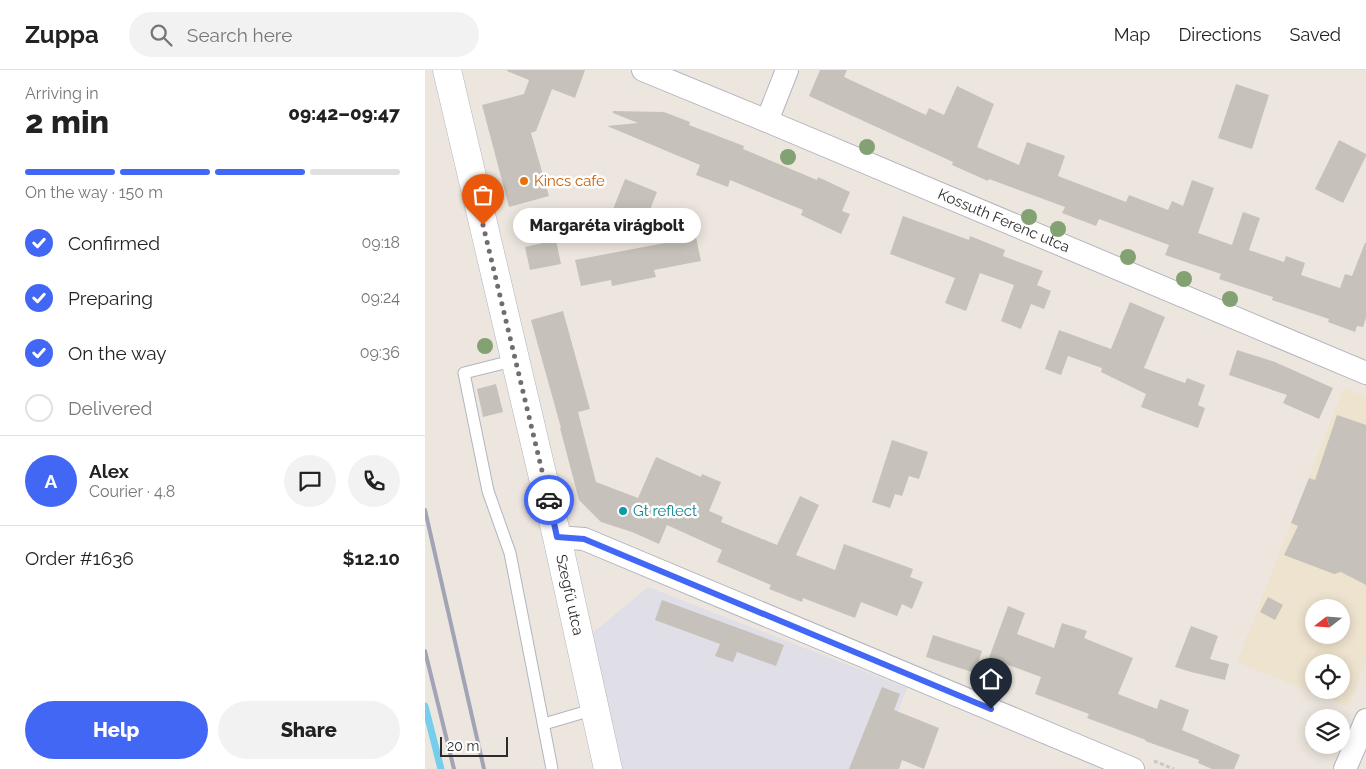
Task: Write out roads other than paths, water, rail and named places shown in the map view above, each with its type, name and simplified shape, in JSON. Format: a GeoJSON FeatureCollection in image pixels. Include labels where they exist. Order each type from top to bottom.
{"type":"FeatureCollection","features":[{"type":"Feature","properties":{"kind":"street","name":"Szegfű utca"},"geometry":{"type":"LineString","coordinates":[[447,70],[557,537],[608,769]]}},
{"type":"Feature","properties":{"kind":"street","name":"Kossuth Ferenc utca"},"geometry":{"type":"LineString","coordinates":[[643,70],[767,120],[1366,372]]}},
{"type":"Feature","properties":{"kind":"street"},"geometry":{"type":"LineString","coordinates":[[767,120],[787,70]]}},
{"type":"Feature","properties":{"kind":"street"},"geometry":{"type":"LineString","coordinates":[[557,537],[584,539],[1133,769]]}},
{"type":"Feature","properties":{"kind":"street"},"geometry":{"type":"LineString","coordinates":[[1345,769],[1366,720]]}},
{"type":"Feature","properties":{"kind":"lane"},"geometry":{"type":"LineString","coordinates":[[516,360],[464,373],[488,491],[510,553],[552,769]]}},
{"type":"Feature","properties":{"kind":"lane"},"geometry":{"type":"LineString","coordinates":[[544,724],[595,709]]}},
{"type":"Feature","properties":{"kind":"waterway"},"geometry":{"type":"LineString","coordinates":[[425,706],[441,769]]}},
{"type":"Feature","properties":{"kind":"railway"},"geometry":{"type":"LineString","coordinates":[[425,510],[484,769]]}},
{"type":"Feature","properties":{"kind":"railway"},"geometry":{"type":"LineString","coordinates":[[425,651],[454,769]]}},
{"type":"Feature","properties":{"kind":"place","name":"Kincs cafe"},"geometry":{"type":"Point","coordinates":[524,181]}},
{"type":"Feature","properties":{"kind":"place","name":"Margaréta virágbolt"},"geometry":{"type":"Point","coordinates":[483,225]}},
{"type":"Feature","properties":{"kind":"place","name":"Gt reflect"},"geometry":{"type":"Point","coordinates":[623,511]}}]}
